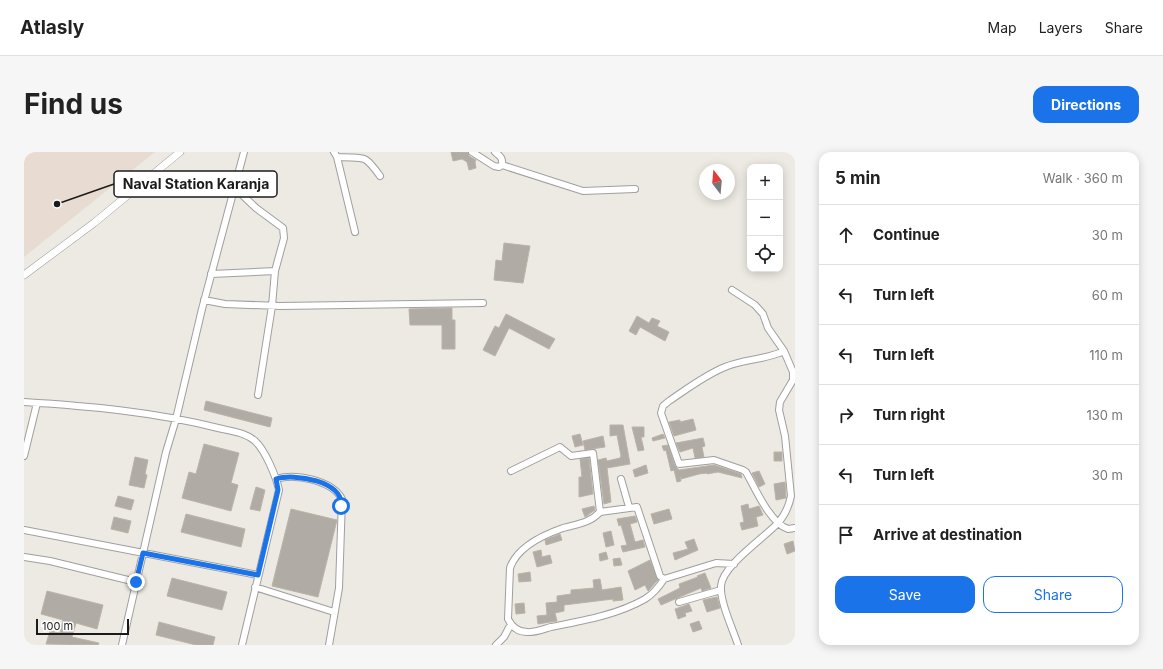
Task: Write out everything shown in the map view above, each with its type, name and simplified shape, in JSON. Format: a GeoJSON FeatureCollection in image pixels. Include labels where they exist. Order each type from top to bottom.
{"type":"FeatureCollection","features":[{"type":"Feature","properties":{"kind":"street"},"geometry":{"type":"LineString","coordinates":[[24,275],[94,223],[180,152]]}},
{"type":"Feature","properties":{"kind":"street"},"geometry":{"type":"LineString","coordinates":[[122,645],[166,452],[176,419],[204,300],[244,152]]}},
{"type":"Feature","properties":{"kind":"street"},"geometry":{"type":"LineString","coordinates":[[472,152],[494,166],[499,167],[502,164],[583,191],[634,189]]}},
{"type":"Feature","properties":{"kind":"street"},"geometry":{"type":"LineString","coordinates":[[495,152],[501,156],[502,164]]}},
{"type":"Feature","properties":{"kind":"street"},"geometry":{"type":"LineString","coordinates":[[355,232],[335,154],[365,158],[370,161],[380,176]]}},
{"type":"Feature","properties":{"kind":"street"},"geometry":{"type":"LineString","coordinates":[[235,188],[256,208],[282,228],[284,238],[275,271],[272,306],[258,395]]}},
{"type":"Feature","properties":{"kind":"street"},"geometry":{"type":"LineString","coordinates":[[211,274],[275,271]]}},
{"type":"Feature","properties":{"kind":"street"},"geometry":{"type":"LineString","coordinates":[[732,290],[759,309],[763,314],[768,328],[784,351],[794,372],[793,380],[780,402],[779,410],[785,436],[791,496],[789,505],[778,523],[734,564],[723,578],[721,590],[738,645]]}},
{"type":"Feature","properties":{"kind":"street"},"geometry":{"type":"LineString","coordinates":[[204,300],[225,304],[272,306],[483,303]]}},
{"type":"Feature","properties":{"kind":"street"},"geometry":{"type":"LineString","coordinates":[[784,351],[772,357],[754,358],[724,367],[662,406],[661,413],[679,464],[714,460],[743,470],[746,472],[766,509],[778,523],[788,529],[795,528]]}},
{"type":"Feature","properties":{"kind":"street"},"geometry":{"type":"LineString","coordinates":[[24,402],[73,405],[176,419],[241,433],[254,440],[261,448],[276,479],[278,490],[242,645]]}},
{"type":"Feature","properties":{"kind":"street"},"geometry":{"type":"LineString","coordinates":[[24,456],[37,403]]}},
{"type":"Feature","properties":{"kind":"street"},"geometry":{"type":"LineString","coordinates":[[511,471],[560,447],[571,456],[593,453],[600,512]]}},
{"type":"Feature","properties":{"kind":"street"},"geometry":{"type":"LineString","coordinates":[[276,479],[285,476],[300,477],[326,485],[338,493],[342,499],[339,588],[328,645]]}},
{"type":"Feature","properties":{"kind":"street"},"geometry":{"type":"LineString","coordinates":[[621,479],[629,507]]}},
{"type":"Feature","properties":{"kind":"street"},"geometry":{"type":"LineString","coordinates":[[664,579],[660,576],[637,507],[600,512],[593,519],[550,534],[525,547],[512,562],[510,568],[508,619],[516,629],[527,632],[583,621],[632,605],[646,598],[657,589],[664,579],[716,563],[734,564]]}},
{"type":"Feature","properties":{"kind":"street"},"geometry":{"type":"LineString","coordinates":[[24,530],[258,575]]}},
{"type":"Feature","properties":{"kind":"street"},"geometry":{"type":"LineString","coordinates":[[24,557],[50,561],[136,582]]}},
{"type":"Feature","properties":{"kind":"street"},"geometry":{"type":"LineString","coordinates":[[255,588],[334,612]]}},
{"type":"Feature","properties":{"kind":"street"},"geometry":{"type":"LineString","coordinates":[[679,602],[721,590]]}},
{"type":"Feature","properties":{"kind":"street"},"geometry":{"type":"LineString","coordinates":[[496,645],[504,637],[511,624]]}},
{"type":"Feature","properties":{"kind":"shaded area"},"geometry":{"type":"Polygon","coordinates":[[[24,152],[155,152],[24,257],[24,152]]]}},
{"type":"Feature","properties":{"kind":"building"},"geometry":{"type":"Polygon","coordinates":[[[451,152],[468,152],[469,156],[476,160],[476,168],[469,170],[467,162],[462,159],[453,161],[451,152]]]}},
{"type":"Feature","properties":{"kind":"building"},"geometry":{"type":"Polygon","coordinates":[[[504,243],[530,246],[523,283],[494,280],[496,260],[502,261],[504,243]]]}},
{"type":"Feature","properties":{"kind":"building"},"geometry":{"type":"Polygon","coordinates":[[[452,308],[452,320],[455,320],[455,349],[442,349],[442,325],[410,325],[409,309],[452,308]]]}},
{"type":"Feature","properties":{"kind":"building"},"geometry":{"type":"Polygon","coordinates":[[[506,314],[555,339],[549,349],[509,328],[495,356],[483,350],[495,326],[499,328],[506,314]]]}},
{"type":"Feature","properties":{"kind":"building"},"geometry":{"type":"Polygon","coordinates":[[[637,316],[649,323],[652,318],[660,321],[657,326],[669,332],[665,341],[640,327],[636,335],[629,331],[637,316]]]}},
{"type":"Feature","properties":{"kind":"building"},"geometry":{"type":"Polygon","coordinates":[[[206,401],[272,418],[270,427],[204,410],[206,401]]]}},
{"type":"Feature","properties":{"kind":"building"},"geometry":{"type":"Polygon","coordinates":[[[693,419],[696,430],[674,436],[669,422],[680,420],[680,422],[693,419]]]}},
{"type":"Feature","properties":{"kind":"building"},"geometry":{"type":"Polygon","coordinates":[[[610,425],[623,425],[630,464],[607,468],[611,502],[604,504],[598,460],[606,458],[607,461],[620,458],[621,456],[617,435],[610,436],[610,425]]]}},
{"type":"Feature","properties":{"kind":"building"},"geometry":{"type":"Polygon","coordinates":[[[632,427],[644,427],[644,437],[641,437],[644,450],[638,451],[632,427]]]}},
{"type":"Feature","properties":{"kind":"building"},"geometry":{"type":"Polygon","coordinates":[[[580,434],[583,445],[575,447],[572,436],[580,434]]]}},
{"type":"Feature","properties":{"kind":"building"},"geometry":{"type":"Polygon","coordinates":[[[663,434],[665,438],[653,441],[652,438],[663,434]]]}},
{"type":"Feature","properties":{"kind":"building"},"geometry":{"type":"Polygon","coordinates":[[[603,436],[605,447],[585,450],[583,441],[603,436]]]}},
{"type":"Feature","properties":{"kind":"building"},"geometry":{"type":"Polygon","coordinates":[[[703,438],[705,446],[702,447],[704,457],[695,458],[693,448],[680,452],[676,443],[703,438]]]}},
{"type":"Feature","properties":{"kind":"building"},"geometry":{"type":"Polygon","coordinates":[[[204,444],[239,453],[231,483],[238,485],[231,511],[182,498],[189,472],[196,474],[204,444]]]}},
{"type":"Feature","properties":{"kind":"building"},"geometry":{"type":"Polygon","coordinates":[[[668,445],[675,466],[679,470],[714,465],[741,474],[742,478],[718,472],[699,474],[681,479],[680,477],[681,481],[677,482],[674,470],[671,471],[666,450],[664,451],[662,446],[668,445]]]}},
{"type":"Feature","properties":{"kind":"building"},"geometry":{"type":"Polygon","coordinates":[[[774,452],[782,452],[782,461],[774,461],[774,452]]]}},
{"type":"Feature","properties":{"kind":"building"},"geometry":{"type":"Polygon","coordinates":[[[135,457],[148,460],[144,488],[129,485],[135,457]]]}},
{"type":"Feature","properties":{"kind":"building"},"geometry":{"type":"Polygon","coordinates":[[[589,458],[593,494],[579,497],[579,477],[582,477],[580,459],[589,458]]]}},
{"type":"Feature","properties":{"kind":"building"},"geometry":{"type":"Polygon","coordinates":[[[646,465],[648,473],[635,477],[633,470],[646,465]]]}},
{"type":"Feature","properties":{"kind":"building"},"geometry":{"type":"Polygon","coordinates":[[[759,471],[765,484],[759,487],[752,473],[759,471]]]}},
{"type":"Feature","properties":{"kind":"building"},"geometry":{"type":"Polygon","coordinates":[[[785,482],[786,498],[776,500],[774,484],[785,482]]]}},
{"type":"Feature","properties":{"kind":"building"},"geometry":{"type":"Polygon","coordinates":[[[256,487],[265,490],[260,511],[250,509],[256,487]]]}},
{"type":"Feature","properties":{"kind":"building"},"geometry":{"type":"Polygon","coordinates":[[[118,496],[134,500],[131,510],[115,506],[118,496]]]}},
{"type":"Feature","properties":{"kind":"building"},"geometry":{"type":"Polygon","coordinates":[[[748,504],[749,509],[759,506],[763,515],[756,517],[758,526],[742,530],[740,523],[744,522],[741,506],[748,504]]]}},
{"type":"Feature","properties":{"kind":"building"},"geometry":{"type":"Polygon","coordinates":[[[594,506],[595,510],[585,517],[582,509],[594,506]]]}},
{"type":"Feature","properties":{"kind":"building"},"geometry":{"type":"Polygon","coordinates":[[[291,509],[337,520],[318,597],[272,586],[291,509]]]}},
{"type":"Feature","properties":{"kind":"building"},"geometry":{"type":"Polygon","coordinates":[[[669,509],[672,519],[654,524],[651,514],[669,509]]]}},
{"type":"Feature","properties":{"kind":"building"},"geometry":{"type":"Polygon","coordinates":[[[186,514],[245,529],[241,547],[181,532],[186,514]]]}},
{"type":"Feature","properties":{"kind":"building"},"geometry":{"type":"Polygon","coordinates":[[[635,516],[637,522],[630,524],[635,542],[643,540],[645,547],[623,552],[621,546],[627,545],[621,525],[619,526],[617,519],[635,516]]]}},
{"type":"Feature","properties":{"kind":"building"},"geometry":{"type":"Polygon","coordinates":[[[114,517],[131,521],[128,533],[111,529],[114,517]]]}},
{"type":"Feature","properties":{"kind":"building"},"geometry":{"type":"Polygon","coordinates":[[[611,531],[614,545],[606,547],[603,533],[611,531]]]}},
{"type":"Feature","properties":{"kind":"building"},"geometry":{"type":"Polygon","coordinates":[[[560,534],[562,540],[546,545],[545,540],[560,534]]]}},
{"type":"Feature","properties":{"kind":"building"},"geometry":{"type":"Polygon","coordinates":[[[694,539],[698,550],[675,560],[673,553],[688,549],[685,542],[694,539]]]}},
{"type":"Feature","properties":{"kind":"building"},"geometry":{"type":"Polygon","coordinates":[[[793,541],[795,551],[787,554],[784,544],[793,541]]]}},
{"type":"Feature","properties":{"kind":"building"},"geometry":{"type":"Polygon","coordinates":[[[541,550],[542,557],[550,555],[552,563],[537,567],[533,552],[541,550]]]}},
{"type":"Feature","properties":{"kind":"building"},"geometry":{"type":"Polygon","coordinates":[[[606,552],[608,559],[600,561],[599,554],[606,552]]]}},
{"type":"Feature","properties":{"kind":"building"},"geometry":{"type":"Polygon","coordinates":[[[620,558],[622,565],[614,566],[613,559],[620,558]]]}},
{"type":"Feature","properties":{"kind":"building"},"geometry":{"type":"Polygon","coordinates":[[[650,560],[658,580],[648,591],[645,585],[635,590],[628,571],[650,560]]]}},
{"type":"Feature","properties":{"kind":"building"},"geometry":{"type":"Polygon","coordinates":[[[530,572],[531,581],[519,582],[518,574],[530,572]]]}},
{"type":"Feature","properties":{"kind":"building"},"geometry":{"type":"Polygon","coordinates":[[[705,573],[711,588],[702,591],[701,588],[661,605],[658,599],[680,588],[679,584],[705,573]]]}},
{"type":"Feature","properties":{"kind":"building"},"geometry":{"type":"Polygon","coordinates":[[[172,578],[227,592],[222,610],[167,596],[172,578]]]}},
{"type":"Feature","properties":{"kind":"building"},"geometry":{"type":"Polygon","coordinates":[[[600,579],[602,590],[621,587],[623,600],[613,601],[613,599],[564,605],[564,611],[555,613],[557,621],[538,624],[537,616],[547,615],[546,603],[557,602],[557,596],[571,594],[571,590],[594,588],[593,580],[600,579]]]}},
{"type":"Feature","properties":{"kind":"building"},"geometry":{"type":"Polygon","coordinates":[[[47,591],[103,605],[97,629],[76,623],[72,637],[99,643],[98,645],[46,644],[50,631],[60,633],[63,620],[41,614],[47,591]]]}},
{"type":"Feature","properties":{"kind":"building"},"geometry":{"type":"Polygon","coordinates":[[[717,597],[720,608],[707,612],[703,600],[717,597]]]}},
{"type":"Feature","properties":{"kind":"building"},"geometry":{"type":"Polygon","coordinates":[[[524,603],[525,613],[516,614],[515,604],[524,603]]]}},
{"type":"Feature","properties":{"kind":"building"},"geometry":{"type":"Polygon","coordinates":[[[689,604],[692,611],[685,613],[686,616],[678,619],[675,609],[689,604]]]}},
{"type":"Feature","properties":{"kind":"building"},"geometry":{"type":"Polygon","coordinates":[[[699,621],[702,629],[693,632],[690,624],[699,621]]]}},
{"type":"Feature","properties":{"kind":"building"},"geometry":{"type":"Polygon","coordinates":[[[159,622],[215,637],[213,645],[196,645],[156,635],[159,622]]]}},
{"type":"Feature","properties":{"kind":"place","name":"Naval Station Karanja"},"geometry":{"type":"Point","coordinates":[57,204]}},
{"type":"Feature","properties":{"kind":"route"},"geometry":{"type":"LineString","coordinates":[[136,582],[143,553],[258,575],[278,490],[276,479],[285,476],[300,477],[326,485],[338,493],[342,499],[341,506]]}}]}
